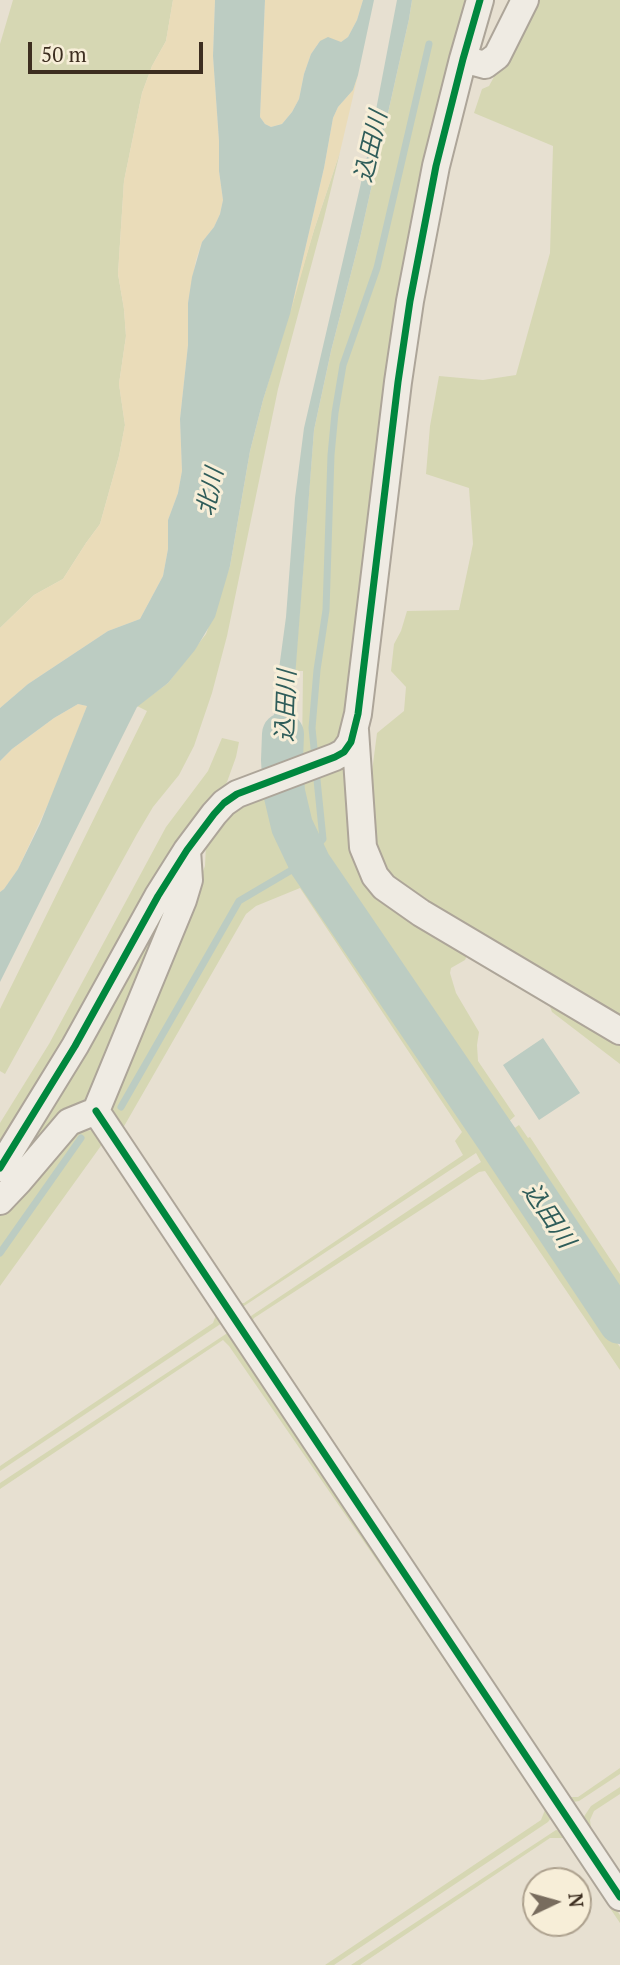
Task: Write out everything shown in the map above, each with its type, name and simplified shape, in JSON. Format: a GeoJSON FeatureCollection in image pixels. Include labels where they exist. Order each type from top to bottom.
{"type":"FeatureCollection","features":[{"type":"Feature","properties":{"kind":"street"},"geometry":{"type":"LineString","coordinates":[[0,1168],[75,1046],[158,896],[187,850],[224,803],[261,784],[335,757],[344,752],[351,741],[358,714],[394,406],[410,301],[436,166],[480,0]]}},
{"type":"Feature","properties":{"kind":"street"},"geometry":{"type":"LineString","coordinates":[[463,59],[485,65],[497,56],[525,0]]}},
{"type":"Feature","properties":{"kind":"street"},"geometry":{"type":"LineString","coordinates":[[355,730],[363,847],[375,876],[384,887],[421,913],[620,1031]]}},
{"type":"Feature","properties":{"kind":"street"},"geometry":{"type":"LineString","coordinates":[[0,1201],[69,1122],[96,1111],[190,880],[187,850]]}},
{"type":"Feature","properties":{"kind":"street"},"geometry":{"type":"LineString","coordinates":[[96,1111],[620,1897]]}},
{"type":"Feature","properties":{"kind":"green space"},"geometry":{"type":"Polygon","coordinates":[[[13,0],[173,0],[166,41],[152,66],[142,93],[124,181],[118,274],[126,336],[119,384],[125,425],[119,456],[100,524],[63,579],[34,595],[0,628],[0,44],[13,0]]]}},
{"type":"Feature","properties":{"kind":"green space"},"geometry":{"type":"Polygon","coordinates":[[[412,0],[469,0],[399,299],[385,378],[345,719],[336,743],[302,756],[303,671],[295,671],[314,430],[360,238],[412,0]]]}},
{"type":"Feature","properties":{"kind":"green space"},"geometry":{"type":"Polygon","coordinates":[[[536,0],[620,0],[620,1023],[398,885],[378,863],[369,795],[377,733],[404,711],[406,687],[391,671],[394,644],[407,611],[459,610],[473,544],[469,488],[426,474],[430,426],[439,376],[483,380],[516,375],[550,253],[553,146],[474,113],[482,89],[489,86],[536,0]]]}},
{"type":"Feature","properties":{"kind":"green space"},"geometry":{"type":"Polygon","coordinates":[[[340,152],[278,389],[227,636],[194,746],[179,775],[153,807],[137,834],[5,1074],[0,1071],[0,1009],[147,711],[137,706],[168,683],[206,634],[230,566],[250,451],[263,400],[340,152]]]}},
{"type":"Feature","properties":{"kind":"green space"},"geometry":{"type":"Polygon","coordinates":[[[222,738],[239,742],[227,782],[0,1152],[0,1123],[49,1044],[166,827],[208,771],[222,738]]]}},
{"type":"Feature","properties":{"kind":"green space"},"geometry":{"type":"Polygon","coordinates":[[[339,768],[347,772],[353,842],[469,951],[465,960],[451,968],[450,973],[456,993],[479,1032],[478,1061],[515,1116],[505,1125],[331,873],[316,847],[305,819],[298,782],[339,768]]]}},
{"type":"Feature","properties":{"kind":"green space"},"geometry":{"type":"Polygon","coordinates":[[[267,794],[280,833],[306,881],[620,1347],[620,1370],[485,1171],[479,1172],[254,1318],[252,1322],[568,1797],[578,1797],[620,1768],[620,1774],[579,1801],[567,1803],[248,1318],[481,1162],[476,1153],[241,1308],[111,1112],[110,1102],[205,866],[206,844],[216,828],[238,808],[267,794]],[[300,888],[256,906],[246,914],[123,1128],[238,1303],[244,1303],[463,1155],[455,1141],[462,1132],[300,888]]]}},
{"type":"Feature","properties":{"kind":"green space"},"geometry":{"type":"Polygon","coordinates":[[[177,885],[89,1101],[0,1187],[177,885]]]}},
{"type":"Feature","properties":{"kind":"green space"},"geometry":{"type":"Polygon","coordinates":[[[547,999],[620,1042],[620,1064],[552,1012],[547,999]]]}},
{"type":"Feature","properties":{"kind":"green space"},"geometry":{"type":"Polygon","coordinates":[[[519,1125],[528,1138],[530,1137],[620,1274],[620,1299],[509,1132],[519,1125]]]}},
{"type":"Feature","properties":{"kind":"green space"},"geometry":{"type":"Polygon","coordinates":[[[91,1130],[99,1132],[222,1323],[0,1471],[0,1466],[213,1323],[216,1315],[103,1143],[0,1286],[0,1208],[68,1135],[91,1130]]]}},
{"type":"Feature","properties":{"kind":"green space"},"geometry":{"type":"Polygon","coordinates":[[[232,1330],[550,1810],[551,1818],[548,1822],[334,1965],[325,1965],[541,1820],[545,1810],[229,1346],[223,1340],[0,1489],[0,1483],[232,1330]]]}},
{"type":"Feature","properties":{"kind":"green space"},"geometry":{"type":"Polygon","coordinates":[[[620,1787],[620,1794],[594,1811],[590,1820],[591,1828],[620,1871],[620,1881],[583,1818],[591,1806],[620,1787]]]}},
{"type":"Feature","properties":{"kind":"green space"},"geometry":{"type":"Polygon","coordinates":[[[556,1830],[565,1832],[588,1867],[582,1867],[563,1838],[550,1838],[360,1965],[351,1965],[556,1830]]]}},
{"type":"Feature","properties":{"kind":"green space"},"geometry":{"type":"Polygon","coordinates":[[[592,1873],[620,1915],[620,1923],[592,1881],[592,1873]]]}},
{"type":"Feature","properties":{"kind":"sand"},"geometry":{"type":"Polygon","coordinates":[[[173,0],[215,0],[213,56],[223,200],[214,227],[202,242],[188,303],[188,345],[180,419],[182,471],[178,493],[168,520],[168,549],[163,576],[140,619],[108,631],[28,684],[0,708],[0,628],[34,595],[63,579],[100,524],[119,456],[125,425],[119,384],[126,336],[118,274],[124,181],[142,93],[152,66],[166,41],[173,0]]]}},
{"type":"Feature","properties":{"kind":"sand"},"geometry":{"type":"Polygon","coordinates":[[[265,0],[363,0],[348,37],[341,42],[320,41],[311,54],[299,99],[292,112],[282,124],[271,127],[260,117],[265,0]]]}},
{"type":"Feature","properties":{"kind":"sand"},"geometry":{"type":"Polygon","coordinates":[[[358,75],[340,152],[290,314],[333,118],[338,107],[353,90],[358,75]]]}},
{"type":"Feature","properties":{"kind":"sand"},"geometry":{"type":"Polygon","coordinates":[[[78,704],[87,706],[55,789],[18,869],[0,892],[0,761],[54,718],[78,704]]]}},
{"type":"Feature","properties":{"kind":"water","name":"北川"},"geometry":{"type":"Polygon","coordinates":[[[215,0],[265,0],[260,117],[271,127],[282,124],[292,112],[299,99],[311,54],[320,41],[328,37],[341,42],[348,37],[363,0],[374,0],[353,90],[338,107],[333,118],[290,314],[250,451],[230,566],[215,617],[195,650],[168,683],[137,707],[0,982],[0,892],[18,869],[40,824],[87,706],[78,704],[54,718],[0,761],[0,708],[28,684],[108,631],[140,619],[163,576],[168,549],[168,520],[178,493],[182,471],[180,419],[192,277],[202,242],[214,227],[223,200],[213,56],[215,0]]]}},
{"type":"Feature","properties":{"kind":"water"},"geometry":{"type":"Polygon","coordinates":[[[397,0],[412,0],[409,19],[314,430],[293,704],[294,759],[269,768],[304,428],[367,157],[397,0]]]}},
{"type":"Feature","properties":{"kind":"water"},"geometry":{"type":"Polygon","coordinates":[[[543,1038],[580,1093],[539,1120],[503,1065],[543,1038]]]}},
{"type":"Feature","properties":{"kind":"waterway"},"geometry":{"type":"LineString","coordinates":[[315,758],[312,728],[326,610],[335,413],[343,365],[377,268],[429,44]]}},
{"type":"Feature","properties":{"kind":"waterway","name":"込田川"},"geometry":{"type":"LineString","coordinates":[[283,734],[284,792],[292,826],[310,864],[620,1323]]}},
{"type":"Feature","properties":{"kind":"waterway"},"geometry":{"type":"LineString","coordinates":[[121,1107],[239,901],[295,868],[323,839],[316,770]]}},
{"type":"Feature","properties":{"kind":"waterway"},"geometry":{"type":"LineString","coordinates":[[0,1253],[81,1138]]}},
{"type":"Feature","properties":{"kind":"cycle path"},"geometry":{"type":"LineString","coordinates":[[0,1168],[75,1046],[158,896],[214,814],[237,794],[335,757],[344,752],[351,742],[358,714],[410,301],[436,166],[480,0]]}},
{"type":"Feature","properties":{"kind":"cycle path"},"geometry":{"type":"LineString","coordinates":[[96,1111],[620,1897]]}}]}
